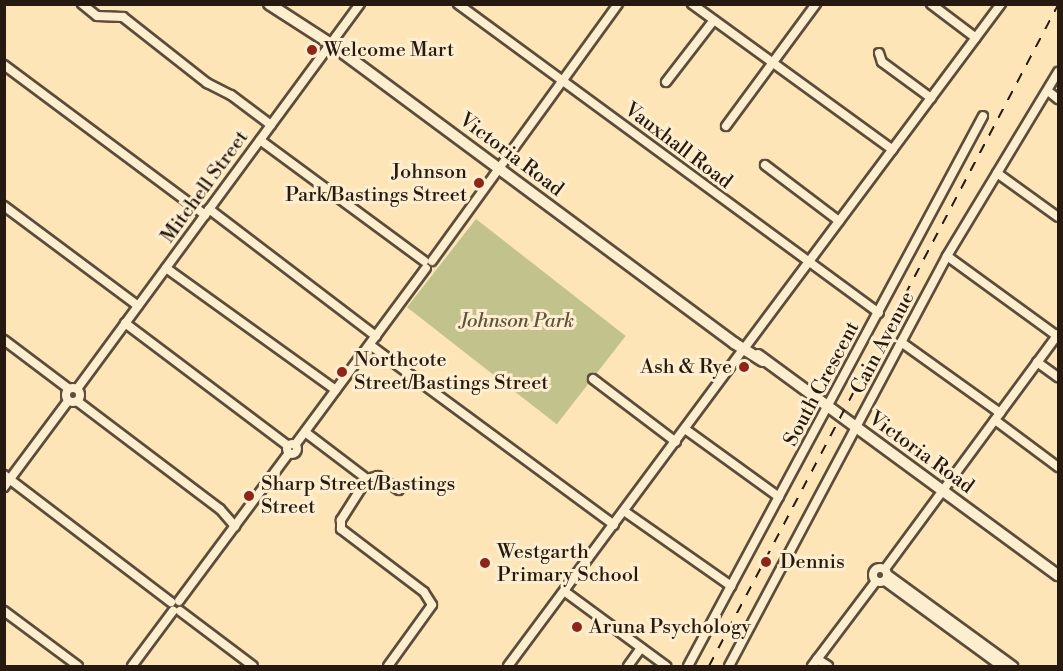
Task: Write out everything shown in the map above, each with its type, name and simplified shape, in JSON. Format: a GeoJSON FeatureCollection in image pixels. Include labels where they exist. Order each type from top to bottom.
{"type":"FeatureCollection","features":[{"type":"Feature","properties":{"kind":"street"},"geometry":{"type":"LineString","coordinates":[[82,4],[97,16],[123,17],[207,83],[231,95],[271,125]]}},
{"type":"Feature","properties":{"kind":"street","name":"Victoria Road"},"geometry":{"type":"LineString","coordinates":[[269,4],[331,44],[730,338],[1059,575]]}},
{"type":"Feature","properties":{"kind":"street","name":"Mitchell Street"},"geometry":{"type":"LineString","coordinates":[[73,389],[138,306],[360,4]]}},
{"type":"Feature","properties":{"kind":"street","name":"Vauxhall Road"},"geometry":{"type":"LineString","coordinates":[[458,4],[807,263],[879,313]]}},
{"type":"Feature","properties":{"kind":"street"},"geometry":{"type":"LineString","coordinates":[[132,666],[176,611],[175,602],[235,526],[370,345],[618,4]]}},
{"type":"Feature","properties":{"kind":"street"},"geometry":{"type":"LineString","coordinates":[[692,4],[772,66],[809,87],[893,150]]}},
{"type":"Feature","properties":{"kind":"street"},"geometry":{"type":"LineString","coordinates":[[726,126],[816,4]]}},
{"type":"Feature","properties":{"kind":"street"},"geometry":{"type":"LineString","coordinates":[[931,4],[976,38]]}},
{"type":"Feature","properties":{"kind":"street"},"geometry":{"type":"LineString","coordinates":[[508,666],[1000,4]]}},
{"type":"Feature","properties":{"kind":"street"},"geometry":{"type":"LineString","coordinates":[[666,82],[714,20]]}},
{"type":"Feature","properties":{"kind":"street"},"geometry":{"type":"LineString","coordinates":[[879,53],[882,62],[931,98]]}},
{"type":"Feature","properties":{"kind":"street"},"geometry":{"type":"LineString","coordinates":[[4,65],[376,336]]}},
{"type":"Feature","properties":{"kind":"street","name":"Cain Avenue"},"geometry":{"type":"LineString","coordinates":[[729,666],[947,256],[1059,72]]}},
{"type":"Feature","properties":{"kind":"street"},"geometry":{"type":"LineString","coordinates":[[1048,91],[1059,99]]}},
{"type":"Feature","properties":{"kind":"street","name":"South Crescent"},"geometry":{"type":"LineString","coordinates":[[688,666],[983,116]]}},
{"type":"Feature","properties":{"kind":"street"},"geometry":{"type":"LineString","coordinates":[[260,140],[428,263]]}},
{"type":"Feature","properties":{"kind":"street"},"geometry":{"type":"LineString","coordinates":[[765,165],[839,221]]}},
{"type":"Feature","properties":{"kind":"street"},"geometry":{"type":"LineString","coordinates":[[997,173],[1059,217]]}},
{"type":"Feature","properties":{"kind":"street"},"geometry":{"type":"LineString","coordinates":[[4,206],[138,306]]}},
{"type":"Feature","properties":{"kind":"street"},"geometry":{"type":"LineString","coordinates":[[812,666],[876,581],[886,575],[941,490],[1058,334],[947,256]]}},
{"type":"Feature","properties":{"kind":"street"},"geometry":{"type":"LineString","coordinates":[[166,268],[334,392]]}},
{"type":"Feature","properties":{"kind":"street"},"geometry":{"type":"LineString","coordinates":[[125,323],[291,448]]}},
{"type":"Feature","properties":{"kind":"street"},"geometry":{"type":"LineString","coordinates":[[4,339],[80,394],[77,401]]}},
{"type":"Feature","properties":{"kind":"street"},"geometry":{"type":"LineString","coordinates":[[901,342],[1059,467]]}},
{"type":"Feature","properties":{"kind":"street"},"geometry":{"type":"LineString","coordinates":[[370,345],[614,525]]}},
{"type":"Feature","properties":{"kind":"street"},"geometry":{"type":"LineString","coordinates":[[1037,362],[1059,377]]}},
{"type":"Feature","properties":{"kind":"street"},"geometry":{"type":"LineString","coordinates":[[593,379],[676,442]]}},
{"type":"Feature","properties":{"kind":"street"},"geometry":{"type":"LineString","coordinates":[[4,487],[7,477],[68,401],[73,389]]}},
{"type":"Feature","properties":{"kind":"street"},"geometry":{"type":"LineString","coordinates":[[68,401],[77,401],[220,508],[241,518]]}},
{"type":"Feature","properties":{"kind":"street"},"geometry":{"type":"LineString","coordinates":[[685,429],[779,496]]}},
{"type":"Feature","properties":{"kind":"street"},"geometry":{"type":"LineString","coordinates":[[305,432],[367,479]]}},
{"type":"Feature","properties":{"kind":"street"},"geometry":{"type":"LineString","coordinates":[[388,666],[432,608],[431,598],[341,529],[341,520],[367,479],[378,476],[399,490]]}},
{"type":"Feature","properties":{"kind":"street"},"geometry":{"type":"LineString","coordinates":[[7,477],[175,602]]}},
{"type":"Feature","properties":{"kind":"street"},"geometry":{"type":"LineString","coordinates":[[220,508],[235,526]]}},
{"type":"Feature","properties":{"kind":"street"},"geometry":{"type":"LineString","coordinates":[[624,511],[732,586]]}},
{"type":"Feature","properties":{"kind":"street"},"geometry":{"type":"LineString","coordinates":[[876,581],[874,571],[886,575],[1013,666]]}},
{"type":"Feature","properties":{"kind":"street"},"geometry":{"type":"LineString","coordinates":[[886,575],[1000,666]]}},
{"type":"Feature","properties":{"kind":"street"},"geometry":{"type":"LineString","coordinates":[[564,591],[666,666]]}},
{"type":"Feature","properties":{"kind":"street"},"geometry":{"type":"LineString","coordinates":[[4,611],[78,666]]}},
{"type":"Feature","properties":{"kind":"street"},"geometry":{"type":"LineString","coordinates":[[176,611],[253,666]]}},
{"type":"Feature","properties":{"kind":"street"},"geometry":{"type":"LineString","coordinates":[[628,666],[641,648]]}},
{"type":"Feature","properties":{"kind":"street"},"geometry":{"type":"LineString","coordinates":[[817,659],[828,666]]}},
{"type":"Feature","properties":{"kind":"green space","name":"Johnson Park"},"geometry":{"type":"Polygon","coordinates":[[[476,219],[626,336],[557,424],[407,307],[476,219]]]}},
{"type":"Feature","properties":{"kind":"railway"},"geometry":{"type":"LineString","coordinates":[[709,666],[1058,5]]}},
{"type":"Feature","properties":{"kind":"place","name":"Welcome Mart"},"geometry":{"type":"Point","coordinates":[312,50]}},
{"type":"Feature","properties":{"kind":"place","name":"Johnson Park/Bastings Street"},"geometry":{"type":"Point","coordinates":[479,183]}},
{"type":"Feature","properties":{"kind":"place","name":"Ash & Rye"},"geometry":{"type":"Point","coordinates":[744,367]}},
{"type":"Feature","properties":{"kind":"place","name":"Northcote Street/Bastings Street"},"geometry":{"type":"Point","coordinates":[342,372]}},
{"type":"Feature","properties":{"kind":"place","name":"Sharp Street/Bastings Street"},"geometry":{"type":"Point","coordinates":[249,496]}},
{"type":"Feature","properties":{"kind":"place","name":"Dennis"},"geometry":{"type":"Point","coordinates":[766,562]}},
{"type":"Feature","properties":{"kind":"place","name":"Westgarth Primary School"},"geometry":{"type":"Point","coordinates":[485,563]}},
{"type":"Feature","properties":{"kind":"place","name":"Aruna Psychology"},"geometry":{"type":"Point","coordinates":[577,627]}}]}
